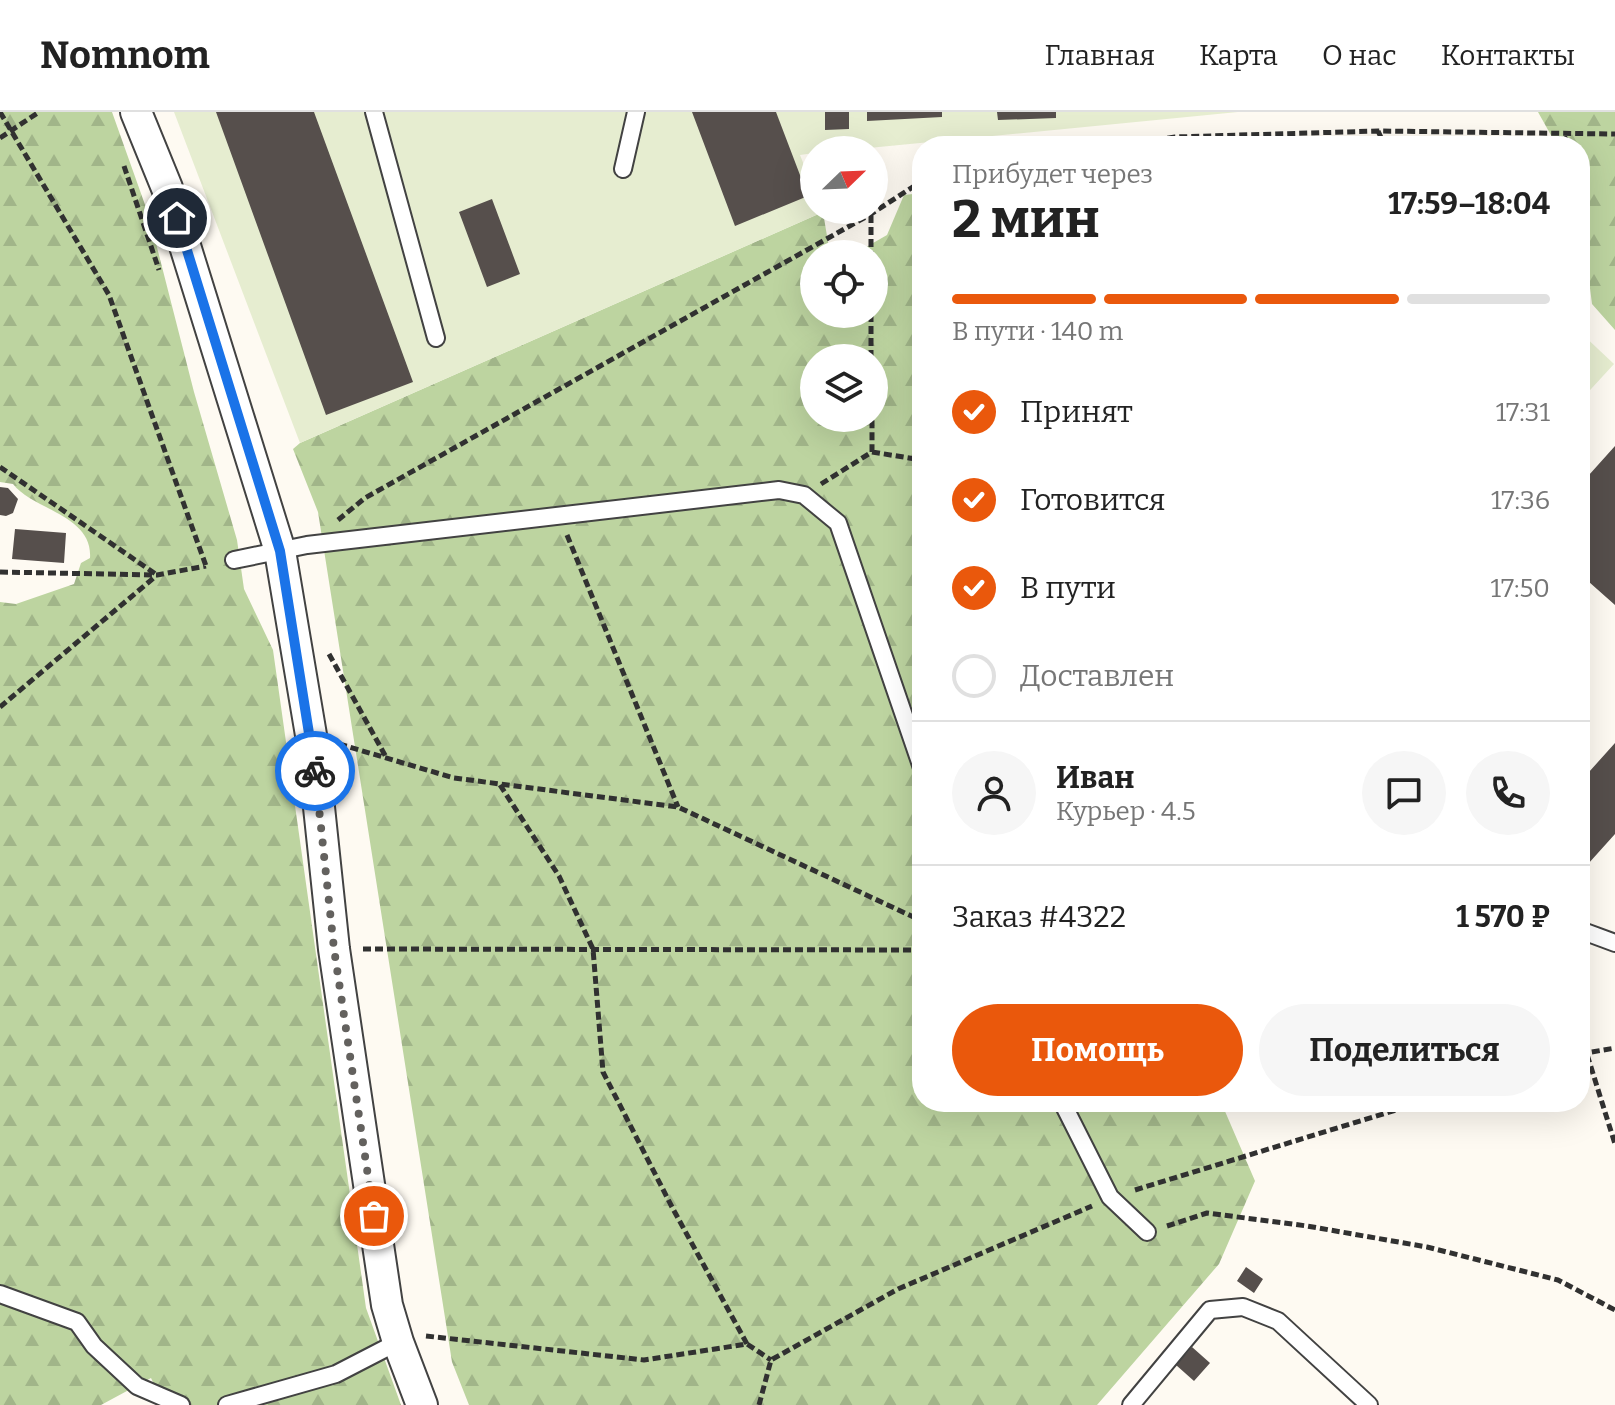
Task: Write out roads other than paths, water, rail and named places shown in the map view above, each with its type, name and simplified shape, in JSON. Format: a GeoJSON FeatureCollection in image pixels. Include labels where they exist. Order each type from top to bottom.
{"type":"FeatureCollection","features":[{"type":"Feature","properties":{"kind":"street"},"geometry":{"type":"LineString","coordinates":[[136,112],[167,188],[293,548],[334,949],[387,1305],[422,1405]]}},
{"type":"Feature","properties":{"kind":"lane"},"geometry":{"type":"LineString","coordinates":[[374,112],[436,338]]}},
{"type":"Feature","properties":{"kind":"lane"},"geometry":{"type":"LineString","coordinates":[[623,169],[636,112]]}},
{"type":"Feature","properties":{"kind":"lane"},"geometry":{"type":"LineString","coordinates":[[234,560],[293,548],[779,490],[804,495],[838,523],[912,739]]}},
{"type":"Feature","properties":{"kind":"lane"},"geometry":{"type":"LineString","coordinates":[[1590,934],[1615,943]]}},
{"type":"Feature","properties":{"kind":"lane"},"geometry":{"type":"LineString","coordinates":[[1067,1112],[1110,1197],[1147,1232]]}},
{"type":"Feature","properties":{"kind":"lane"},"geometry":{"type":"LineString","coordinates":[[0,1294],[77,1322],[94,1346],[137,1386],[181,1405]]}},
{"type":"Feature","properties":{"kind":"lane"},"geometry":{"type":"LineString","coordinates":[[1131,1405],[1210,1310],[1243,1307],[1278,1321],[1369,1405]]}},
{"type":"Feature","properties":{"kind":"lane"},"geometry":{"type":"LineString","coordinates":[[227,1405],[336,1374],[398,1342]]}}]}
